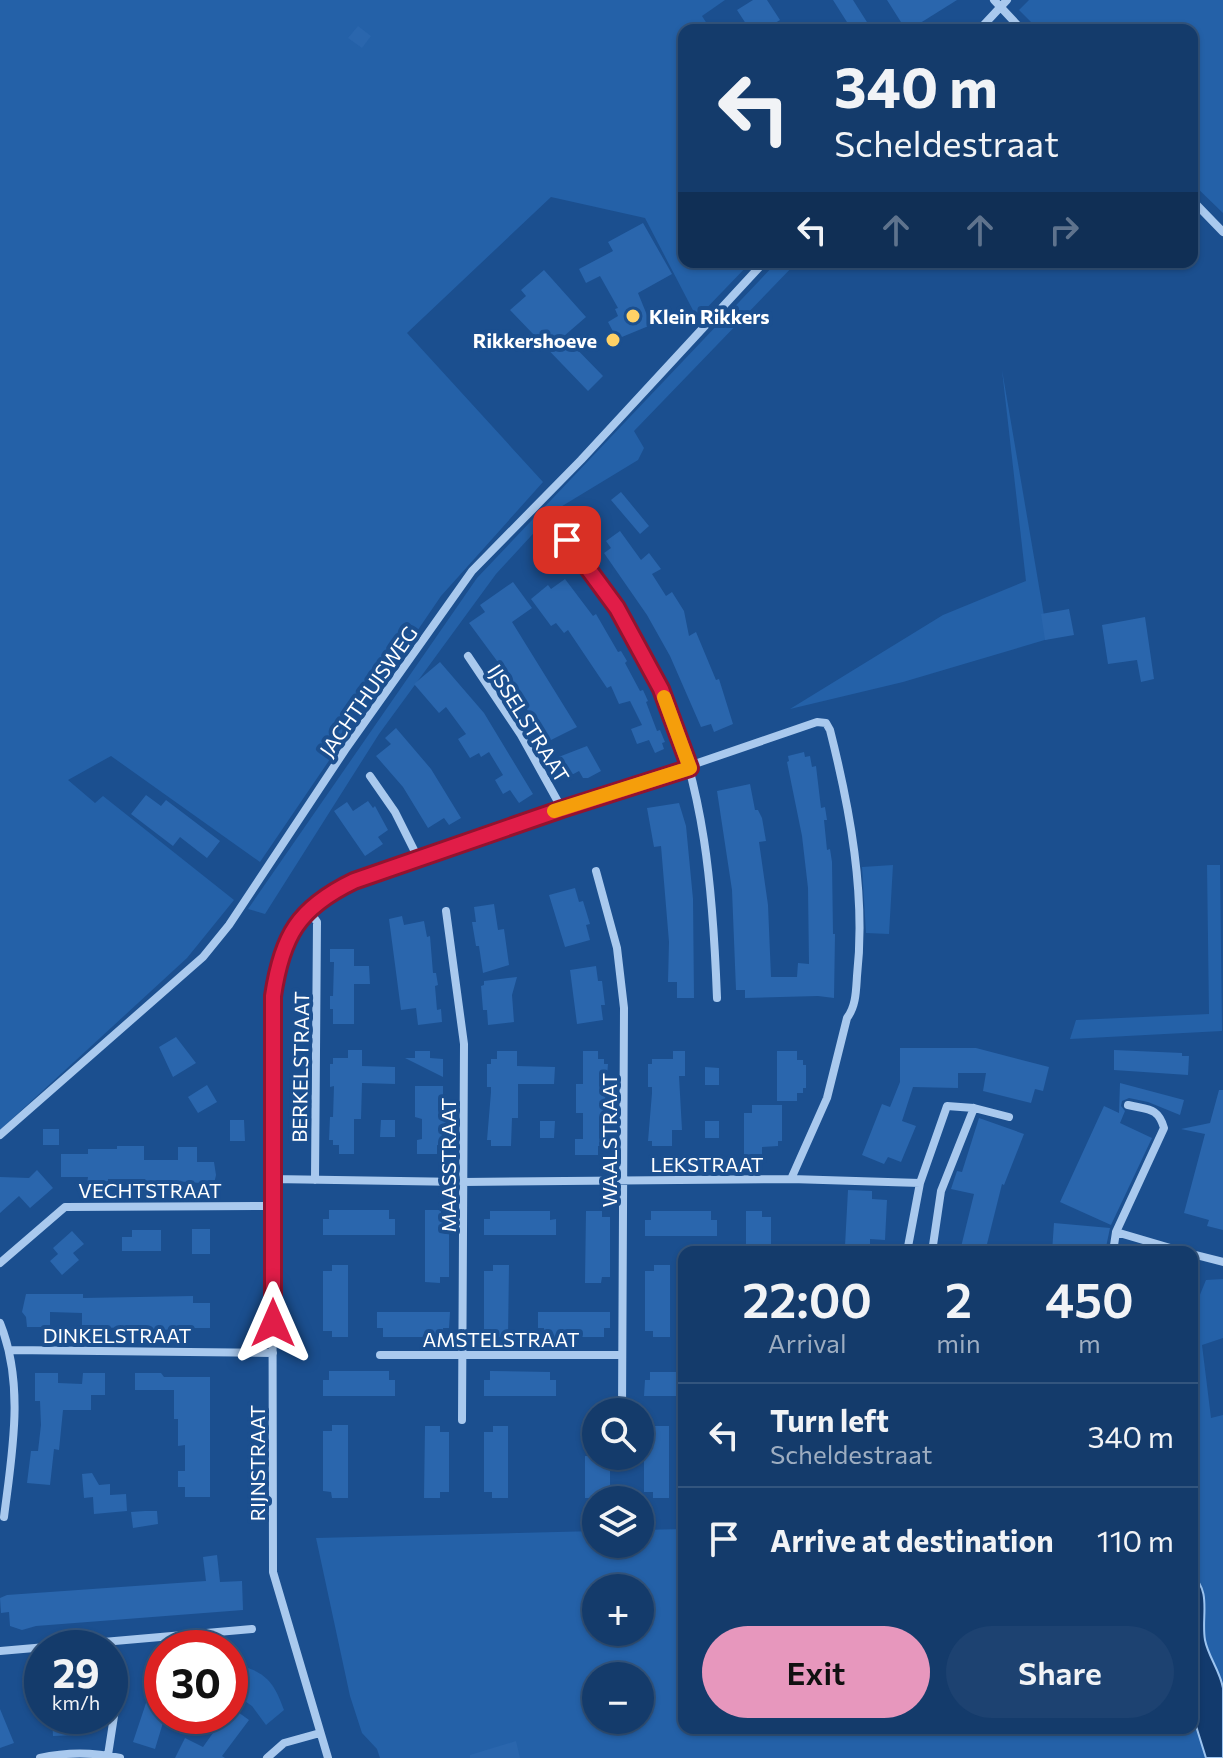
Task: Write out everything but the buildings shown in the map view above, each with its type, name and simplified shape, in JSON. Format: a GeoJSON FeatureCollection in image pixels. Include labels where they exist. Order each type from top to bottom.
{"type":"FeatureCollection","features":[{"type":"Feature","properties":{"kind":"street"},"geometry":{"type":"LineString","coordinates":[[983,24],[997,4],[1007,0]]}},
{"type":"Feature","properties":{"kind":"street"},"geometry":{"type":"LineString","coordinates":[[997,4],[1016,24]]}},
{"type":"Feature","properties":{"kind":"street"},"geometry":{"type":"LineString","coordinates":[[1198,206],[1223,232]]}},
{"type":"Feature","properties":{"kind":"street","name":"JACHTHUISWEG"},"geometry":{"type":"LineString","coordinates":[[0,1135],[203,957],[229,925],[345,750],[472,571],[581,460],[758,268]]}},
{"type":"Feature","properties":{"kind":"street"},"geometry":{"type":"LineString","coordinates":[[567,540],[617,608],[661,689],[690,768],[713,900],[717,998]]}},
{"type":"Feature","properties":{"kind":"street","name":"IJSSELSTRAAT"},"geometry":{"type":"LineString","coordinates":[[468,656],[521,735],[562,809]]}},
{"type":"Feature","properties":{"kind":"street","name":"LEKSTRAAT"},"geometry":{"type":"LineString","coordinates":[[272,1179],[463,1182],[791,1179],[827,1098],[847,1018],[854,1009],[859,961],[858,880],[836,753],[826,723],[817,722],[805,727]]}},
{"type":"Feature","properties":{"kind":"street","name":"RIJNSTRAAT"},"geometry":{"type":"LineString","coordinates":[[328,1758],[273,1572],[273,996],[284,944],[308,909],[328,894],[354,881],[805,727]]}},
{"type":"Feature","properties":{"kind":"street"},"geometry":{"type":"LineString","coordinates":[[370,776],[395,812],[418,858]]}},
{"type":"Feature","properties":{"kind":"street","name":"WAALSTRAAT"},"geometry":{"type":"LineString","coordinates":[[596,871],[617,948],[624,1008],[622,1398]]}},
{"type":"Feature","properties":{"kind":"street","name":"BERKELSTRAAT"},"geometry":{"type":"LineString","coordinates":[[308,909],[317,922],[315,1180]]}},
{"type":"Feature","properties":{"kind":"street","name":"MAASSTRAAT"},"geometry":{"type":"LineString","coordinates":[[446,911],[464,1044],[462,1420]]}},
{"type":"Feature","properties":{"kind":"street"},"geometry":{"type":"LineString","coordinates":[[1114,1246],[1116,1232],[1164,1128],[1156,1112],[1128,1105]]}},
{"type":"Feature","properties":{"kind":"street"},"geometry":{"type":"LineString","coordinates":[[908,1246],[920,1183],[947,1106],[974,1108],[1009,1117]]}},
{"type":"Feature","properties":{"kind":"street"},"geometry":{"type":"LineString","coordinates":[[933,1246],[941,1191],[974,1108]]}},
{"type":"Feature","properties":{"kind":"street"},"geometry":{"type":"LineString","coordinates":[[791,1179],[920,1183]]}},
{"type":"Feature","properties":{"kind":"street","name":"VECHTSTRAAT"},"geometry":{"type":"LineString","coordinates":[[0,1263],[65,1207],[272,1206]]}},
{"type":"Feature","properties":{"kind":"street"},"geometry":{"type":"LineString","coordinates":[[1116,1232],[1164,1246]]}},
{"type":"Feature","properties":{"kind":"street"},"geometry":{"type":"LineString","coordinates":[[1198,1256],[1223,1262]]}},
{"type":"Feature","properties":{"kind":"street"},"geometry":{"type":"LineString","coordinates":[[0,1323],[10,1350],[15,1417],[4,1517]]}},
{"type":"Feature","properties":{"kind":"street","name":"DINKELSTRAAT"},"geometry":{"type":"LineString","coordinates":[[10,1350],[273,1353]]}},
{"type":"Feature","properties":{"kind":"street","name":"AMSTELSTRAAT"},"geometry":{"type":"LineString","coordinates":[[380,1355],[622,1355]]}},
{"type":"Feature","properties":{"kind":"street"},"geometry":{"type":"LineString","coordinates":[[0,1651],[252,1629]]}},
{"type":"Feature","properties":{"kind":"street"},"geometry":{"type":"LineString","coordinates":[[267,1758],[284,1743],[320,1733]]}},
{"type":"Feature","properties":{"kind":"street"},"geometry":{"type":"LineString","coordinates":[[108,1755],[111,1734]]}},
{"type":"Feature","properties":{"kind":"street"},"geometry":{"type":"LineString","coordinates":[[40,1758],[58,1754],[120,1758]]}},
{"type":"Feature","properties":{"kind":"shaded area"},"geometry":{"type":"Polygon","coordinates":[[[0,0],[725,0],[702,16],[707,24],[678,24],[678,268],[745,268],[697,318],[645,218],[551,197],[407,333],[543,482],[441,596],[260,862],[111,756],[68,780],[95,803],[103,796],[234,900],[187,958],[0,1130],[0,0]]]}},
{"type":"Feature","properties":{"kind":"shaded area"},"geometry":{"type":"Polygon","coordinates":[[[1029,0],[1223,0],[1223,213],[1198,189],[1198,24],[1033,24],[1019,10],[1029,0]]]}},
{"type":"Feature","properties":{"kind":"shaded area"},"geometry":{"type":"Polygon","coordinates":[[[771,268],[791,268],[634,431],[644,448],[638,460],[554,511],[496,574],[379,734],[265,914],[248,909],[477,578],[771,268]]]}},
{"type":"Feature","properties":{"kind":"shaded area"},"geometry":{"type":"Polygon","coordinates":[[[1002,370],[1048,639],[903,682],[790,709],[943,615],[1026,581],[1002,370]]]}},
{"type":"Feature","properties":{"kind":"shaded area"},"geometry":{"type":"Polygon","coordinates":[[[893,865],[889,934],[866,933],[862,867],[893,865]]]}},
{"type":"Feature","properties":{"kind":"shaded area"},"geometry":{"type":"Polygon","coordinates":[[[1207,865],[1220,865],[1222,1031],[1070,1039],[1076,1020],[1209,1014],[1207,865]]]}},
{"type":"Feature","properties":{"kind":"shaded area"},"geometry":{"type":"Polygon","coordinates":[[[1223,1279],[1223,1338],[1202,1345],[1211,1418],[1223,1415],[1223,1687],[1206,1646],[1204,1599],[1198,1581],[1198,1299],[1206,1280],[1223,1279]]]}},
{"type":"Feature","properties":{"kind":"shaded area"},"geometry":{"type":"Polygon","coordinates":[[[678,1529],[678,1734],[1198,1732],[1206,1758],[380,1758],[377,1749],[362,1733],[350,1696],[316,1538],[582,1531],[582,1558],[654,1558],[654,1530],[678,1529]]]}},
{"type":"Feature","properties":{"kind":"shaded area"},"geometry":{"type":"Polygon","coordinates":[[[1198,1581],[1204,1597],[1205,1640],[1223,1688],[1223,1758],[1206,1758],[1198,1732],[1198,1581]]]}},
{"type":"Feature","properties":{"kind":"shaded area"},"geometry":{"type":"Polygon","coordinates":[[[248,1668],[265,1677],[284,1710],[266,1725],[248,1703],[248,1668]]]}},
{"type":"Feature","properties":{"kind":"slow traffic"},"geometry":{"type":"LineString","coordinates":[[554,811],[690,768],[664,697]]}},
{"type":"Feature","properties":{"kind":"place","name":"Klein Rikkers"},"geometry":{"type":"Point","coordinates":[633,316]}},
{"type":"Feature","properties":{"kind":"place","name":"Rikkershoeve"},"geometry":{"type":"Point","coordinates":[613,340]}},
{"type":"Feature","properties":{"kind":"route"},"geometry":{"type":"LineString","coordinates":[[273,1323],[273,996],[284,944],[308,909],[328,894],[354,881],[690,768],[661,689],[617,608],[567,540]]}}]}
